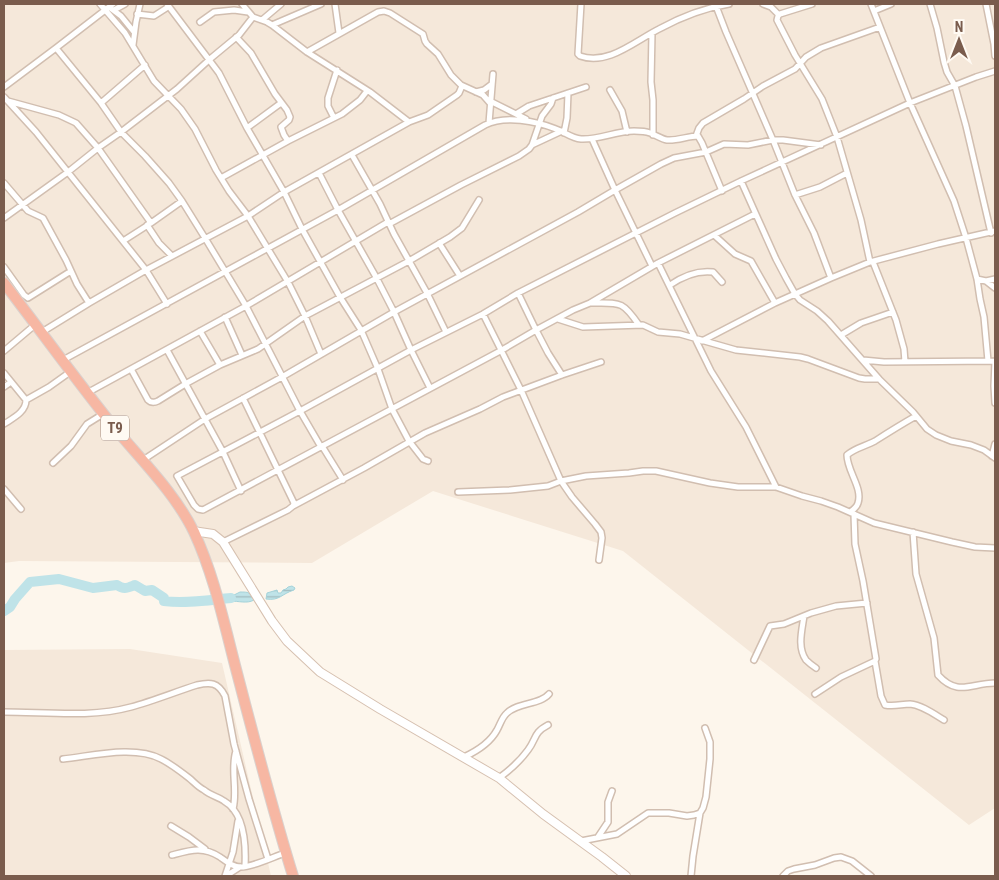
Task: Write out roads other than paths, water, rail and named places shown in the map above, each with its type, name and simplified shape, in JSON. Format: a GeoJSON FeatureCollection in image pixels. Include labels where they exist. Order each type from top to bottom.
{"type":"FeatureCollection","features":[{"type":"Feature","properties":{"kind":"highway","name":"T9"},"geometry":{"type":"LineString","coordinates":[[4,284],[87,393],[162,483],[193,531],[221,613],[293,876]]}},
{"type":"Feature","properties":{"kind":"main road"},"geometry":{"type":"LineString","coordinates":[[193,531],[213,534],[223,542],[272,621],[287,641],[320,672],[499,778],[543,814],[626,876]]}},
{"type":"Feature","properties":{"kind":"street"},"geometry":{"type":"LineString","coordinates":[[100,4],[121,16],[134,32]]}},
{"type":"Feature","properties":{"kind":"street"},"geometry":{"type":"LineString","coordinates":[[4,87],[110,8],[126,4]]}},
{"type":"Feature","properties":{"kind":"street"},"geometry":{"type":"LineString","coordinates":[[133,46],[140,4]]}},
{"type":"Feature","properties":{"kind":"street"},"geometry":{"type":"LineString","coordinates":[[160,4],[169,6],[219,73],[320,262],[361,330],[392,408],[409,441],[423,459],[428,461]]}},
{"type":"Feature","properties":{"kind":"street"},"geometry":{"type":"LineString","coordinates":[[242,4],[253,17],[272,25],[307,52],[337,70],[409,122]]}},
{"type":"Feature","properties":{"kind":"street"},"geometry":{"type":"LineString","coordinates":[[262,20],[281,4]]}},
{"type":"Feature","properties":{"kind":"street"},"geometry":{"type":"LineString","coordinates":[[272,25],[320,4]]}},
{"type":"Feature","properties":{"kind":"street"},"geometry":{"type":"LineString","coordinates":[[335,4],[339,33]]}},
{"type":"Feature","properties":{"kind":"street"},"geometry":{"type":"LineString","coordinates":[[581,4],[578,54],[590,59],[616,53],[652,33],[703,9],[729,4]]}},
{"type":"Feature","properties":{"kind":"street"},"geometry":{"type":"LineString","coordinates":[[763,4],[771,7],[779,15]]}},
{"type":"Feature","properties":{"kind":"street"},"geometry":{"type":"LineString","coordinates":[[779,15],[812,4]]}},
{"type":"Feature","properties":{"kind":"street"},"geometry":{"type":"LineString","coordinates":[[871,4],[910,103],[954,201],[977,279],[984,317],[988,361]]}},
{"type":"Feature","properties":{"kind":"street"},"geometry":{"type":"LineString","coordinates":[[874,11],[891,4]]}},
{"type":"Feature","properties":{"kind":"street"},"geometry":{"type":"LineString","coordinates":[[702,341],[775,303],[871,262],[993,232],[955,86],[947,72],[930,4]]}},
{"type":"Feature","properties":{"kind":"street"},"geometry":{"type":"LineString","coordinates":[[986,4],[993,31],[995,56]]}},
{"type":"Feature","properties":{"kind":"street"},"geometry":{"type":"LineString","coordinates":[[137,14],[154,16],[169,6]]}},
{"type":"Feature","properties":{"kind":"street"},"geometry":{"type":"LineString","coordinates":[[716,6],[782,163],[814,233],[831,278]]}},
{"type":"Feature","properties":{"kind":"street"},"geometry":{"type":"LineString","coordinates":[[110,8],[154,81],[182,109],[221,178],[248,216],[288,282],[305,316],[320,354]]}},
{"type":"Feature","properties":{"kind":"street"},"geometry":{"type":"LineString","coordinates":[[200,22],[214,12],[234,10],[248,12]]}},
{"type":"Feature","properties":{"kind":"street"},"geometry":{"type":"LineString","coordinates":[[307,52],[378,12],[390,13],[423,34],[427,44],[438,54],[451,75],[462,86],[482,95],[490,102],[529,120],[555,128],[574,138],[592,138],[627,132],[645,132],[669,140],[696,136],[700,138],[722,191]]}},
{"type":"Feature","properties":{"kind":"street"},"geometry":{"type":"LineString","coordinates":[[779,15],[778,20],[800,63],[822,99],[837,137],[871,262],[893,312],[906,362]]}},
{"type":"Feature","properties":{"kind":"street"},"geometry":{"type":"LineString","coordinates":[[4,218],[177,89],[236,37],[253,17]]}},
{"type":"Feature","properties":{"kind":"street"},"geometry":{"type":"LineString","coordinates":[[696,136],[703,123],[795,69],[806,57],[821,48],[880,27]]}},
{"type":"Feature","properties":{"kind":"street"},"geometry":{"type":"LineString","coordinates":[[652,33],[653,135]]}},
{"type":"Feature","properties":{"kind":"street"},"geometry":{"type":"LineString","coordinates":[[236,37],[251,53],[274,94],[287,110],[290,117],[289,120],[281,127],[288,141]]}},
{"type":"Feature","properties":{"kind":"street"},"geometry":{"type":"LineString","coordinates":[[56,48],[121,132],[169,183],[182,201],[246,306],[300,411],[343,480]]}},
{"type":"Feature","properties":{"kind":"street"},"geometry":{"type":"LineString","coordinates":[[100,103],[146,65]]}},
{"type":"Feature","properties":{"kind":"street"},"geometry":{"type":"LineString","coordinates":[[334,118],[328,106],[328,98],[337,70]]}},
{"type":"Feature","properties":{"kind":"street"},"geometry":{"type":"LineString","coordinates":[[755,214],[655,265],[590,303],[573,310],[203,510],[194,505],[176,476],[411,350],[484,314],[518,293],[637,232],[741,181],[910,103],[995,71]]}},
{"type":"Feature","properties":{"kind":"street"},"geometry":{"type":"LineString","coordinates":[[489,123],[493,74]]}},
{"type":"Feature","properties":{"kind":"street"},"geometry":{"type":"LineString","coordinates":[[459,93],[484,90],[492,83]]}},
{"type":"Feature","properties":{"kind":"street"},"geometry":{"type":"LineString","coordinates":[[4,351],[39,328],[89,303],[146,270],[248,216],[284,192],[409,122],[428,115],[459,93],[462,86]]}},
{"type":"Feature","properties":{"kind":"street"},"geometry":{"type":"LineString","coordinates":[[516,114],[530,106],[586,87]]}},
{"type":"Feature","properties":{"kind":"street"},"geometry":{"type":"LineString","coordinates":[[610,90],[622,112],[627,132]]}},
{"type":"Feature","properties":{"kind":"street"},"geometry":{"type":"LineString","coordinates":[[221,178],[334,118],[360,100],[367,91]]}},
{"type":"Feature","properties":{"kind":"street"},"geometry":{"type":"LineString","coordinates":[[563,132],[567,118],[568,93]]}},
{"type":"Feature","properties":{"kind":"street"},"geometry":{"type":"LineString","coordinates":[[87,393],[225,318],[355,241],[519,156],[532,145],[544,113],[553,98]]}},
{"type":"Feature","properties":{"kind":"street"},"geometry":{"type":"LineString","coordinates":[[6,99],[69,118],[76,123],[98,148],[149,224],[159,243],[172,256]]}},
{"type":"Feature","properties":{"kind":"street"},"geometry":{"type":"LineString","coordinates":[[6,99],[36,132],[146,270],[167,304]]}},
{"type":"Feature","properties":{"kind":"street"},"geometry":{"type":"LineString","coordinates":[[248,128],[281,103]]}},
{"type":"Feature","properties":{"kind":"street"},"geometry":{"type":"LineString","coordinates":[[62,360],[268,249],[489,123],[529,120]]}},
{"type":"Feature","properties":{"kind":"street"},"geometry":{"type":"LineString","coordinates":[[532,145],[563,132]]}},
{"type":"Feature","properties":{"kind":"street"},"geometry":{"type":"LineString","coordinates":[[592,138],[615,190],[637,232],[655,265],[670,285],[695,339],[716,379],[746,427],[776,488]]}},
{"type":"Feature","properties":{"kind":"street"},"geometry":{"type":"LineString","coordinates":[[142,460],[205,419],[282,377],[361,330],[578,212],[661,164],[674,158],[706,152],[724,144],[748,145],[783,140],[821,145]]}},
{"type":"Feature","properties":{"kind":"street"},"geometry":{"type":"LineString","coordinates":[[352,155],[380,204],[446,332]]}},
{"type":"Feature","properties":{"kind":"street"},"geometry":{"type":"LineString","coordinates":[[320,173],[394,312],[430,388]]}},
{"type":"Feature","properties":{"kind":"street"},"geometry":{"type":"LineString","coordinates":[[796,195],[820,187],[847,173]]}},
{"type":"Feature","properties":{"kind":"street"},"geometry":{"type":"LineString","coordinates":[[741,181],[786,278],[800,300],[828,321],[879,379],[913,412],[927,429],[951,441],[984,450],[994,457]]}},
{"type":"Feature","properties":{"kind":"street"},"geometry":{"type":"LineString","coordinates":[[4,183],[28,211],[43,218],[77,284],[89,303]]}},
{"type":"Feature","properties":{"kind":"street"},"geometry":{"type":"LineString","coordinates":[[131,369],[150,402],[154,403],[220,365],[258,349],[305,316],[450,237],[462,228],[479,200]]}},
{"type":"Feature","properties":{"kind":"street"},"geometry":{"type":"LineString","coordinates":[[123,241],[182,201]]}},
{"type":"Feature","properties":{"kind":"street"},"geometry":{"type":"LineString","coordinates":[[714,235],[735,254],[751,261],[775,303]]}},
{"type":"Feature","properties":{"kind":"street"},"geometry":{"type":"LineString","coordinates":[[439,243],[460,276]]}},
{"type":"Feature","properties":{"kind":"street"},"geometry":{"type":"LineString","coordinates":[[4,267],[28,298],[71,271]]}},
{"type":"Feature","properties":{"kind":"street"},"geometry":{"type":"LineString","coordinates":[[670,285],[700,271],[713,272],[722,282]]}},
{"type":"Feature","properties":{"kind":"street"},"geometry":{"type":"LineString","coordinates":[[977,279],[995,288]]}},
{"type":"Feature","properties":{"kind":"street"},"geometry":{"type":"LineString","coordinates":[[986,282],[995,279]]}},
{"type":"Feature","properties":{"kind":"street"},"geometry":{"type":"LineString","coordinates":[[518,293],[548,353],[562,375]]}},
{"type":"Feature","properties":{"kind":"street"},"geometry":{"type":"LineString","coordinates":[[590,303],[609,302],[622,305],[639,325]]}},
{"type":"Feature","properties":{"kind":"street"},"geometry":{"type":"LineString","coordinates":[[841,335],[861,323],[893,312]]}},
{"type":"Feature","properties":{"kind":"street"},"geometry":{"type":"LineString","coordinates":[[484,314],[521,390],[561,482],[601,532],[599,560]]}},
{"type":"Feature","properties":{"kind":"street"},"geometry":{"type":"LineString","coordinates":[[225,318],[242,355]]}},
{"type":"Feature","properties":{"kind":"street"},"geometry":{"type":"LineString","coordinates":[[558,319],[583,327],[643,325],[658,332],[680,334],[736,350],[800,357],[816,361],[859,378],[879,379]]}},
{"type":"Feature","properties":{"kind":"street"},"geometry":{"type":"LineString","coordinates":[[200,331],[220,365]]}},
{"type":"Feature","properties":{"kind":"street"},"geometry":{"type":"LineString","coordinates":[[167,350],[223,452],[241,491]]}},
{"type":"Feature","properties":{"kind":"street"},"geometry":{"type":"LineString","coordinates":[[863,360],[906,362],[995,361],[995,403]]}},
{"type":"Feature","properties":{"kind":"street"},"geometry":{"type":"LineString","coordinates":[[223,542],[288,510],[425,432],[480,410],[503,397],[601,362]]}},
{"type":"Feature","properties":{"kind":"street"},"geometry":{"type":"LineString","coordinates":[[26,400],[49,387],[71,371]]}},
{"type":"Feature","properties":{"kind":"street"},"geometry":{"type":"LineString","coordinates":[[4,373],[26,400],[26,406],[4,424]]}},
{"type":"Feature","properties":{"kind":"street"},"geometry":{"type":"LineString","coordinates":[[4,387],[11,382]]}},
{"type":"Feature","properties":{"kind":"street"},"geometry":{"type":"LineString","coordinates":[[243,398],[294,503],[293,506]]}},
{"type":"Feature","properties":{"kind":"street"},"geometry":{"type":"LineString","coordinates":[[53,463],[71,446],[87,424],[104,414]]}},
{"type":"Feature","properties":{"kind":"street"},"geometry":{"type":"LineString","coordinates":[[916,416],[846,455],[849,470],[858,491],[859,502],[852,513],[854,544],[859,559],[867,603],[881,696],[885,705],[916,705],[944,720]]}},
{"type":"Feature","properties":{"kind":"street"},"geometry":{"type":"LineString","coordinates":[[994,457],[995,444]]}},
{"type":"Feature","properties":{"kind":"street"},"geometry":{"type":"LineString","coordinates":[[458,492],[548,486],[586,476],[650,471],[665,472],[710,483],[738,487],[776,488],[821,501],[874,523],[975,547],[995,548]]}},
{"type":"Feature","properties":{"kind":"street"},"geometry":{"type":"LineString","coordinates":[[4,489],[21,509]]}},
{"type":"Feature","properties":{"kind":"street"},"geometry":{"type":"LineString","coordinates":[[913,532],[916,574],[930,618],[938,675],[956,688],[995,683]]}},
{"type":"Feature","properties":{"kind":"street"},"geometry":{"type":"LineString","coordinates":[[754,660],[770,626],[784,624],[836,606],[867,603]]}},
{"type":"Feature","properties":{"kind":"street"},"geometry":{"type":"LineString","coordinates":[[804,616],[800,636],[801,646],[807,661],[816,668]]}},
{"type":"Feature","properties":{"kind":"street"},"geometry":{"type":"LineString","coordinates":[[815,694],[841,677],[875,661]]}},
{"type":"Feature","properties":{"kind":"street"},"geometry":{"type":"LineString","coordinates":[[4,712],[76,714],[104,712],[131,707],[197,685],[213,684],[222,690],[225,696],[236,751],[268,859]]}},
{"type":"Feature","properties":{"kind":"street"},"geometry":{"type":"LineString","coordinates":[[464,757],[491,740],[507,713],[517,707],[543,700],[549,694]]}},
{"type":"Feature","properties":{"kind":"street"},"geometry":{"type":"LineString","coordinates":[[499,778],[516,764],[527,751],[537,733],[548,725]]}},
{"type":"Feature","properties":{"kind":"street"},"geometry":{"type":"LineString","coordinates":[[692,876],[693,856],[700,813],[706,796],[710,759],[710,742],[705,728]]}},
{"type":"Feature","properties":{"kind":"street"},"geometry":{"type":"LineString","coordinates":[[232,808],[234,801],[233,761],[236,751]]}},
{"type":"Feature","properties":{"kind":"street"},"geometry":{"type":"LineString","coordinates":[[63,759],[118,752],[159,758],[174,767],[201,789],[225,801],[232,808],[244,831],[246,851],[243,867]]}},
{"type":"Feature","properties":{"kind":"street"},"geometry":{"type":"LineString","coordinates":[[598,837],[608,822],[608,802],[612,791]]}},
{"type":"Feature","properties":{"kind":"street"},"geometry":{"type":"LineString","coordinates":[[581,841],[617,834],[648,814],[687,816],[700,813]]}},
{"type":"Feature","properties":{"kind":"street"},"geometry":{"type":"LineString","coordinates":[[226,876],[235,842],[238,818]]}},
{"type":"Feature","properties":{"kind":"street"},"geometry":{"type":"LineString","coordinates":[[171,826],[229,864],[243,867]]}},
{"type":"Feature","properties":{"kind":"street"},"geometry":{"type":"LineString","coordinates":[[172,856],[194,850],[205,850]]}},
{"type":"Feature","properties":{"kind":"street"},"geometry":{"type":"LineString","coordinates":[[226,876],[243,867],[286,853]]}},
{"type":"Feature","properties":{"kind":"street"},"geometry":{"type":"LineString","coordinates":[[783,876],[794,870],[841,857],[852,861],[871,876]]}},
{"type":"Feature","properties":{"kind":"water"},"geometry":{"type":"Polygon","coordinates":[[[292,586],[295,588],[294,590],[278,598],[266,599],[267,593],[277,590],[278,593],[281,593],[292,586]]]}},
{"type":"Feature","properties":{"kind":"water"},"geometry":{"type":"Polygon","coordinates":[[[240,592],[249,593],[254,600],[246,602],[230,601],[232,596],[240,592]]]}},
{"type":"Feature","properties":{"kind":"waterway"},"geometry":{"type":"LineString","coordinates":[[4,611],[10,607],[30,582],[59,579],[93,588],[117,585],[126,588],[135,585],[145,591],[152,590],[164,598],[164,601],[172,602],[231,598]]}}]}
